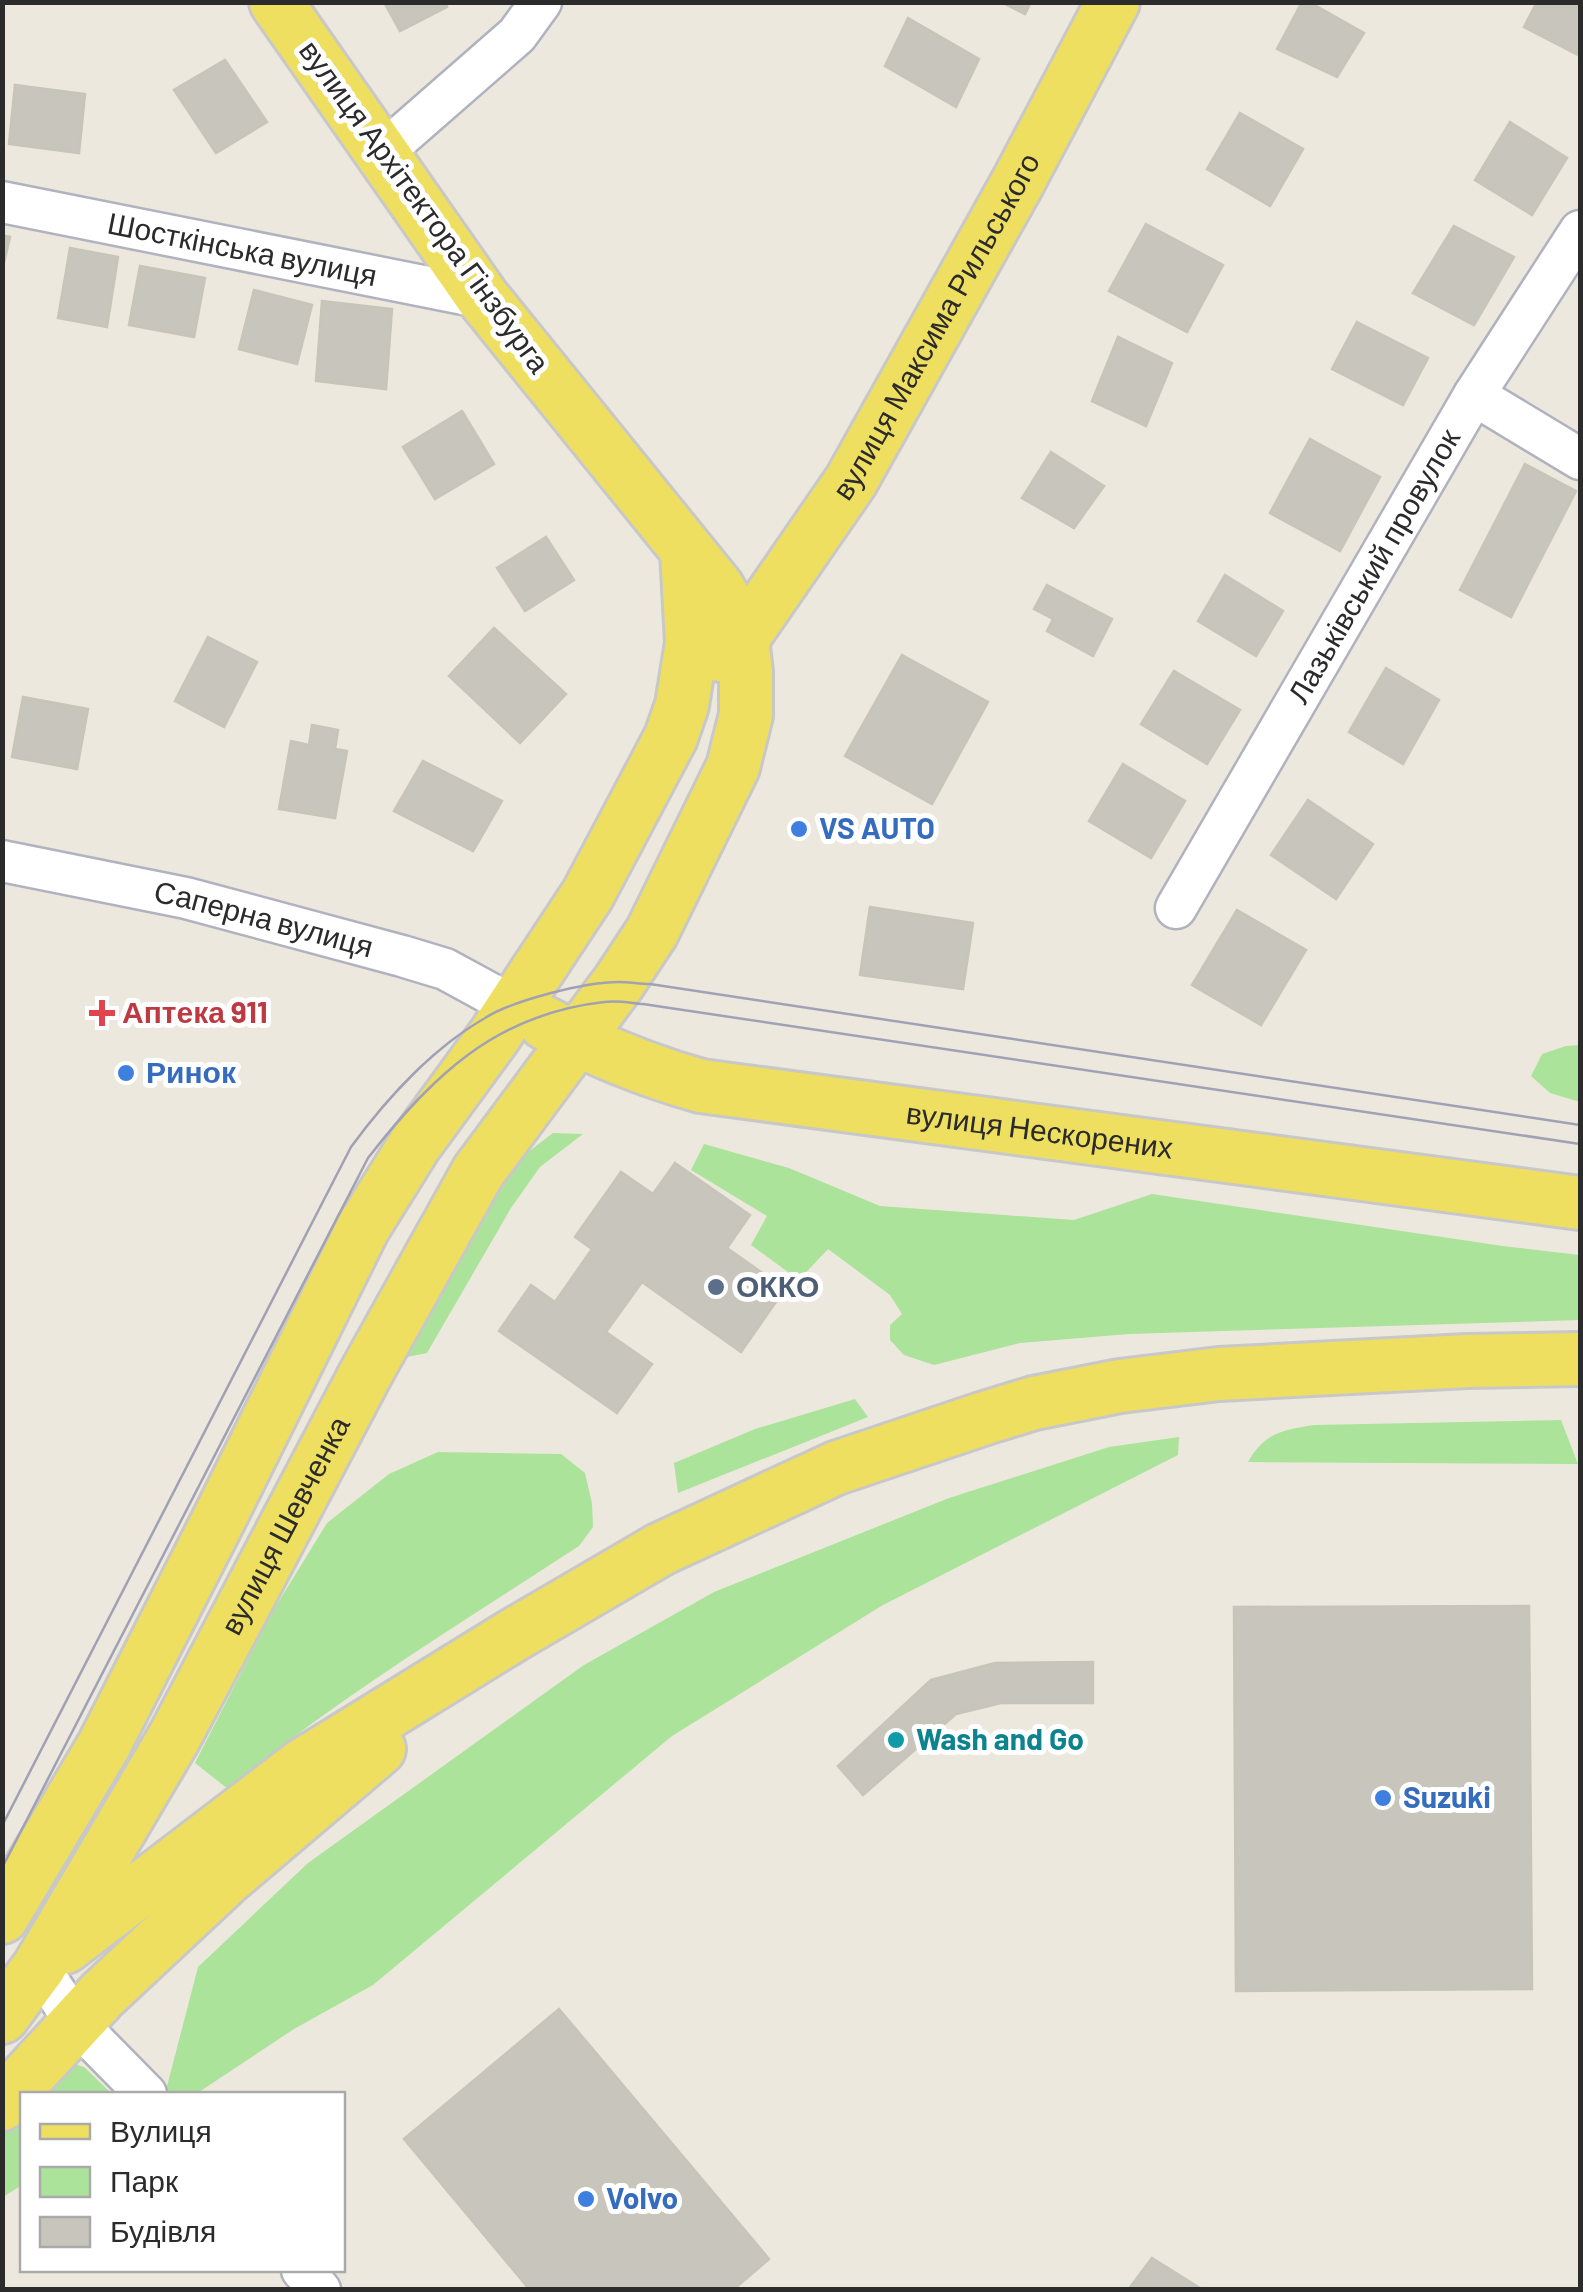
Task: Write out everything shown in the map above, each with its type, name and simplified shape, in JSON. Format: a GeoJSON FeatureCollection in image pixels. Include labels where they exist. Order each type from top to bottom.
{"type":"FeatureCollection","features":[{"type":"Feature","properties":{"kind":"main road","name":"вулиця Архітектора Гінзбурга"},"geometry":{"type":"LineString","coordinates":[[276,2],[483,298],[688,551]]}},
{"type":"Feature","properties":{"kind":"main road","name":"вулиця Максима Рильського"},"geometry":{"type":"LineString","coordinates":[[688,681],[742,639],[851,482],[1018,182],[1112,2]]}},
{"type":"Feature","properties":{"kind":"main road"},"geometry":{"type":"LineString","coordinates":[[574,1039],[652,932],[733,767],[746,714],[742,639],[734,616],[688,551]]}},
{"type":"Feature","properties":{"kind":"main road"},"geometry":{"type":"LineString","coordinates":[[513,1006],[588,894],[671,737],[688,681],[692,643],[688,551]]}},
{"type":"Feature","properties":{"kind":"main road","name":"вулиця Нескорених"},"geometry":{"type":"LineString","coordinates":[[513,1006],[574,1039],[701,1086],[1580,1203]]}},
{"type":"Feature","properties":{"kind":"main road","name":"вулиця Шевченка"},"geometry":{"type":"LineString","coordinates":[[2,1917],[104,1745],[362,1228],[414,1146],[513,1006]]}},
{"type":"Feature","properties":{"kind":"main road","name":"вулиця Шевченка"},"geometry":{"type":"LineString","coordinates":[[2,2017],[174,1736],[366,1373],[478,1172],[574,1039]]}},
{"type":"Feature","properties":{"kind":"main road"},"geometry":{"type":"LineString","coordinates":[[21,1985],[303,1764],[661,1549],[836,1468],[1034,1404],[1120,1386],[1219,1374],[1580,1359]]}},
{"type":"Feature","properties":{"kind":"main road"},"geometry":{"type":"LineString","coordinates":[[2,2104],[102,1995],[226,1879],[512,1636]]}},
{"type":"Feature","properties":{"kind":"main road"},"geometry":{"type":"LineString","coordinates":[[174,1736],[177,1762],[187,1786],[202,1801],[220,1810],[239,1812]]}},
{"type":"Feature","properties":{"kind":"main road"},"geometry":{"type":"LineString","coordinates":[[21,1985],[32,1922],[104,1745]]}},
{"type":"Feature","properties":{"kind":"street"},"geometry":{"type":"LineString","coordinates":[[382,153],[517,35],[542,2]]}},
{"type":"Feature","properties":{"kind":"street","name":"Шосткінська вулиця"},"geometry":{"type":"LineString","coordinates":[[2,202],[483,298]]}},
{"type":"Feature","properties":{"kind":"street","name":"Лазьківський провулок"},"geometry":{"type":"LineString","coordinates":[[1176,908],[1474,394],[1580,231]]}},
{"type":"Feature","properties":{"kind":"street"},"geometry":{"type":"LineString","coordinates":[[1474,394],[1580,459]]}},
{"type":"Feature","properties":{"kind":"street","name":"Саперна вулиця"},"geometry":{"type":"LineString","coordinates":[[2,860],[186,898],[402,956],[445,969],[513,1006]]}},
{"type":"Feature","properties":{"kind":"street"},"geometry":{"type":"LineString","coordinates":[[21,1985],[76,2023],[144,2092]]}},
{"type":"Feature","properties":{"kind":"green space"},"geometry":{"type":"Polygon","coordinates":[[[1580,1045],[1580,1102],[1550,1093],[1531,1076],[1542,1054],[1580,1045]]]}},
{"type":"Feature","properties":{"kind":"green space"},"geometry":{"type":"Polygon","coordinates":[[[553,1133],[583,1134],[540,1167],[511,1208],[427,1353],[402,1358],[479,1221],[519,1159],[553,1133]]]}},
{"type":"Feature","properties":{"kind":"green space"},"geometry":{"type":"Polygon","coordinates":[[[704,1144],[789,1168],[880,1206],[1074,1220],[1152,1194],[1580,1255],[1580,1320],[1129,1334],[1020,1343],[934,1365],[904,1355],[890,1340],[890,1325],[902,1314],[890,1295],[828,1249],[799,1280],[751,1245],[767,1216],[691,1170],[704,1144]]]}},
{"type":"Feature","properties":{"kind":"green space"},"geometry":{"type":"Polygon","coordinates":[[[855,1399],[868,1417],[678,1493],[674,1463],[755,1429],[855,1399]]]}},
{"type":"Feature","properties":{"kind":"green space"},"geometry":{"type":"Polygon","coordinates":[[[1561,1420],[1578,1464],[1248,1462],[1268,1438],[1314,1425],[1561,1420]]]}},
{"type":"Feature","properties":{"kind":"green space"},"geometry":{"type":"Polygon","coordinates":[[[1179,1437],[1178,1455],[883,1605],[672,1736],[373,1985],[294,2029],[199,2092],[166,2092],[198,1967],[308,1863],[584,1665],[714,1592],[949,1498],[1109,1447],[1179,1437]]]}},
{"type":"Feature","properties":{"kind":"green space"},"geometry":{"type":"Polygon","coordinates":[[[438,1452],[561,1454],[585,1473],[593,1527],[579,1546],[356,1692],[228,1789],[195,1763],[271,1614],[327,1523],[389,1474],[438,1452]]]}},
{"type":"Feature","properties":{"kind":"green space"},"geometry":{"type":"Polygon","coordinates":[[[58,2066],[84,2067],[110,2092],[30,2092],[58,2066]]]}},
{"type":"Feature","properties":{"kind":"green space"},"geometry":{"type":"Polygon","coordinates":[[[20,2103],[20,2186],[3,2197],[3,2124],[20,2103]]]}},
{"type":"Feature","properties":{"kind":"building"},"geometry":{"type":"Polygon","coordinates":[[[384,2],[445,2],[447,7],[400,31],[384,2]]]}},
{"type":"Feature","properties":{"kind":"building"},"geometry":{"type":"Polygon","coordinates":[[[1001,2],[1031,2],[1025,14],[1001,2]]]}},
{"type":"Feature","properties":{"kind":"building"},"geometry":{"type":"Polygon","coordinates":[[[1302,2],[1309,2],[1364,33],[1337,77],[1277,49],[1302,2]]]}},
{"type":"Feature","properties":{"kind":"building"},"geometry":{"type":"Polygon","coordinates":[[[1537,2],[1580,2],[1580,56],[1524,27],[1537,2]]]}},
{"type":"Feature","properties":{"kind":"building"},"geometry":{"type":"Polygon","coordinates":[[[908,18],[979,59],[956,107],[885,66],[908,18]]]}},
{"type":"Feature","properties":{"kind":"building"},"geometry":{"type":"Polygon","coordinates":[[[225,60],[267,122],[216,153],[174,90],[225,60]]]}},
{"type":"Feature","properties":{"kind":"building"},"geometry":{"type":"Polygon","coordinates":[[[15,85],[85,94],[79,153],[9,144],[15,85]]]}},
{"type":"Feature","properties":{"kind":"building"},"geometry":{"type":"Polygon","coordinates":[[[1240,113],[1303,149],[1270,206],[1207,169],[1240,113]]]}},
{"type":"Feature","properties":{"kind":"building"},"geometry":{"type":"Polygon","coordinates":[[[1510,122],[1567,158],[1532,215],[1475,180],[1510,122]]]}},
{"type":"Feature","properties":{"kind":"building"},"geometry":{"type":"Polygon","coordinates":[[[1146,224],[1223,265],[1187,332],[1109,291],[1146,224]]]}},
{"type":"Feature","properties":{"kind":"building"},"geometry":{"type":"Polygon","coordinates":[[[1454,226],[1514,257],[1474,325],[1413,293],[1454,226]]]}},
{"type":"Feature","properties":{"kind":"building"},"geometry":{"type":"Polygon","coordinates":[[[2,235],[10,237],[2,271],[2,235]]]}},
{"type":"Feature","properties":{"kind":"building"},"geometry":{"type":"Polygon","coordinates":[[[70,248],[118,257],[107,327],[58,318],[70,248]]]}},
{"type":"Feature","properties":{"kind":"building"},"geometry":{"type":"Polygon","coordinates":[[[140,266],[205,278],[194,337],[129,325],[140,266]]]}},
{"type":"Feature","properties":{"kind":"building"},"geometry":{"type":"Polygon","coordinates":[[[254,290],[312,305],[297,364],[239,349],[254,290]]]}},
{"type":"Feature","properties":{"kind":"building"},"geometry":{"type":"Polygon","coordinates":[[[322,301],[392,309],[386,389],[316,381],[322,301]]]}},
{"type":"Feature","properties":{"kind":"building"},"geometry":{"type":"Polygon","coordinates":[[[1357,322],[1428,358],[1403,405],[1332,369],[1357,322]]]}},
{"type":"Feature","properties":{"kind":"building"},"geometry":{"type":"Polygon","coordinates":[[[1118,337],[1172,363],[1146,426],[1092,401],[1118,337]]]}},
{"type":"Feature","properties":{"kind":"building"},"geometry":{"type":"Polygon","coordinates":[[[462,411],[494,464],[435,499],[403,447],[462,411]]]}},
{"type":"Feature","properties":{"kind":"building"},"geometry":{"type":"Polygon","coordinates":[[[1310,439],[1380,477],[1340,551],[1270,513],[1310,439]]]}},
{"type":"Feature","properties":{"kind":"building"},"geometry":{"type":"Polygon","coordinates":[[[1051,452],[1104,486],[1074,528],[1022,498],[1051,452]]]}},
{"type":"Feature","properties":{"kind":"building"},"geometry":{"type":"Polygon","coordinates":[[[1525,464],[1576,491],[1511,617],[1460,590],[1525,464]]]}},
{"type":"Feature","properties":{"kind":"building"},"geometry":{"type":"Polygon","coordinates":[[[546,537],[574,580],[525,611],[497,568],[546,537]]]}},
{"type":"Feature","properties":{"kind":"building"},"geometry":{"type":"Polygon","coordinates":[[[1225,575],[1283,611],[1256,656],[1198,621],[1225,575]]]}},
{"type":"Feature","properties":{"kind":"building"},"geometry":{"type":"Polygon","coordinates":[[[1047,585],[1112,619],[1093,656],[1047,631],[1053,619],[1034,609],[1047,585]]]}},
{"type":"Feature","properties":{"kind":"building"},"geometry":{"type":"Polygon","coordinates":[[[494,628],[566,694],[520,743],[449,676],[494,628]]]}},
{"type":"Feature","properties":{"kind":"building"},"geometry":{"type":"Polygon","coordinates":[[[208,637],[257,662],[224,727],[175,701],[208,637]]]}},
{"type":"Feature","properties":{"kind":"building"},"geometry":{"type":"Polygon","coordinates":[[[902,655],[988,702],[932,804],[845,756],[902,655]]]}},
{"type":"Feature","properties":{"kind":"building"},"geometry":{"type":"Polygon","coordinates":[[[1386,668],[1439,700],[1403,764],[1349,732],[1386,668]]]}},
{"type":"Feature","properties":{"kind":"building"},"geometry":{"type":"Polygon","coordinates":[[[1174,671],[1240,710],[1207,764],[1141,724],[1174,671]]]}},
{"type":"Feature","properties":{"kind":"building"},"geometry":{"type":"Polygon","coordinates":[[[23,697],[88,709],[77,769],[12,757],[23,697]]]}},
{"type":"Feature","properties":{"kind":"building"},"geometry":{"type":"Polygon","coordinates":[[[312,725],[338,730],[335,749],[347,751],[335,818],[279,809],[291,741],[309,745],[312,725]]]}},
{"type":"Feature","properties":{"kind":"building"},"geometry":{"type":"Polygon","coordinates":[[[423,761],[502,801],[473,851],[394,811],[423,761]]]}},
{"type":"Feature","properties":{"kind":"building"},"geometry":{"type":"Polygon","coordinates":[[[1123,764],[1185,801],[1151,858],[1089,821],[1123,764]]]}},
{"type":"Feature","properties":{"kind":"building"},"geometry":{"type":"Polygon","coordinates":[[[1308,800],[1373,844],[1336,899],[1271,855],[1308,800]]]}},
{"type":"Feature","properties":{"kind":"building"},"geometry":{"type":"Polygon","coordinates":[[[870,907],[973,923],[963,989],[860,975],[870,907]]]}},
{"type":"Feature","properties":{"kind":"building"},"geometry":{"type":"Polygon","coordinates":[[[1237,910],[1306,950],[1261,1025],[1192,985],[1237,910]]]}},
{"type":"Feature","properties":{"kind":"building","name":"ОККО"},"geometry":{"type":"Polygon","coordinates":[[[675,1163],[750,1215],[727,1248],[785,1289],[741,1352],[642,1282],[606,1332],[652,1364],[617,1413],[499,1331],[531,1285],[555,1302],[592,1249],[575,1237],[621,1172],[653,1194],[675,1163]]]}},
{"type":"Feature","properties":{"kind":"building","name":"Suzuki"},"geometry":{"type":"Polygon","coordinates":[[[1529,1606],[1532,1989],[1236,1991],[1234,1607],[1529,1606]]]}},
{"type":"Feature","properties":{"kind":"building","name":"Wash and Go"},"geometry":{"type":"Polygon","coordinates":[[[1093,1662],[1093,1703],[1001,1703],[956,1714],[863,1795],[838,1766],[931,1680],[995,1663],[1093,1662]]]}},
{"type":"Feature","properties":{"kind":"building","name":"Volvo"},"geometry":{"type":"Polygon","coordinates":[[[559,2009],[769,2259],[733,2290],[530,2290],[404,2139],[559,2009]]]}},
{"type":"Feature","properties":{"kind":"building"},"geometry":{"type":"Polygon","coordinates":[[[1152,2258],[1203,2290],[1128,2290],[1152,2258]]]}},
{"type":"Feature","properties":{"kind":"tram line"},"geometry":{"type":"LineString","coordinates":[[2,1826],[351,1147],[429,1059],[498,1011],[588,985],[650,984],[1580,1125]]}},
{"type":"Feature","properties":{"kind":"tram line"},"geometry":{"type":"LineString","coordinates":[[2,1868],[368,1158],[442,1076],[499,1035],[531,1020],[565,1009],[619,1001],[1580,1144]]}},
{"type":"Feature","properties":{"kind":"place","name":"VS AUTO"},"geometry":{"type":"Point","coordinates":[799,829]}},
{"type":"Feature","properties":{"kind":"place","name":"Аптека 911"},"geometry":{"type":"Point","coordinates":[102,1013]}},
{"type":"Feature","properties":{"kind":"place","name":"Ринок"},"geometry":{"type":"Point","coordinates":[126,1073]}},
{"type":"Feature","properties":{"kind":"place","name":"ОККО"},"geometry":{"type":"Point","coordinates":[716,1287]}},
{"type":"Feature","properties":{"kind":"place","name":"Wash and Go"},"geometry":{"type":"Point","coordinates":[896,1740]}},
{"type":"Feature","properties":{"kind":"place","name":"Suzuki"},"geometry":{"type":"Point","coordinates":[1383,1798]}},
{"type":"Feature","properties":{"kind":"place","name":"Volvo"},"geometry":{"type":"Point","coordinates":[586,2199]}}]}
